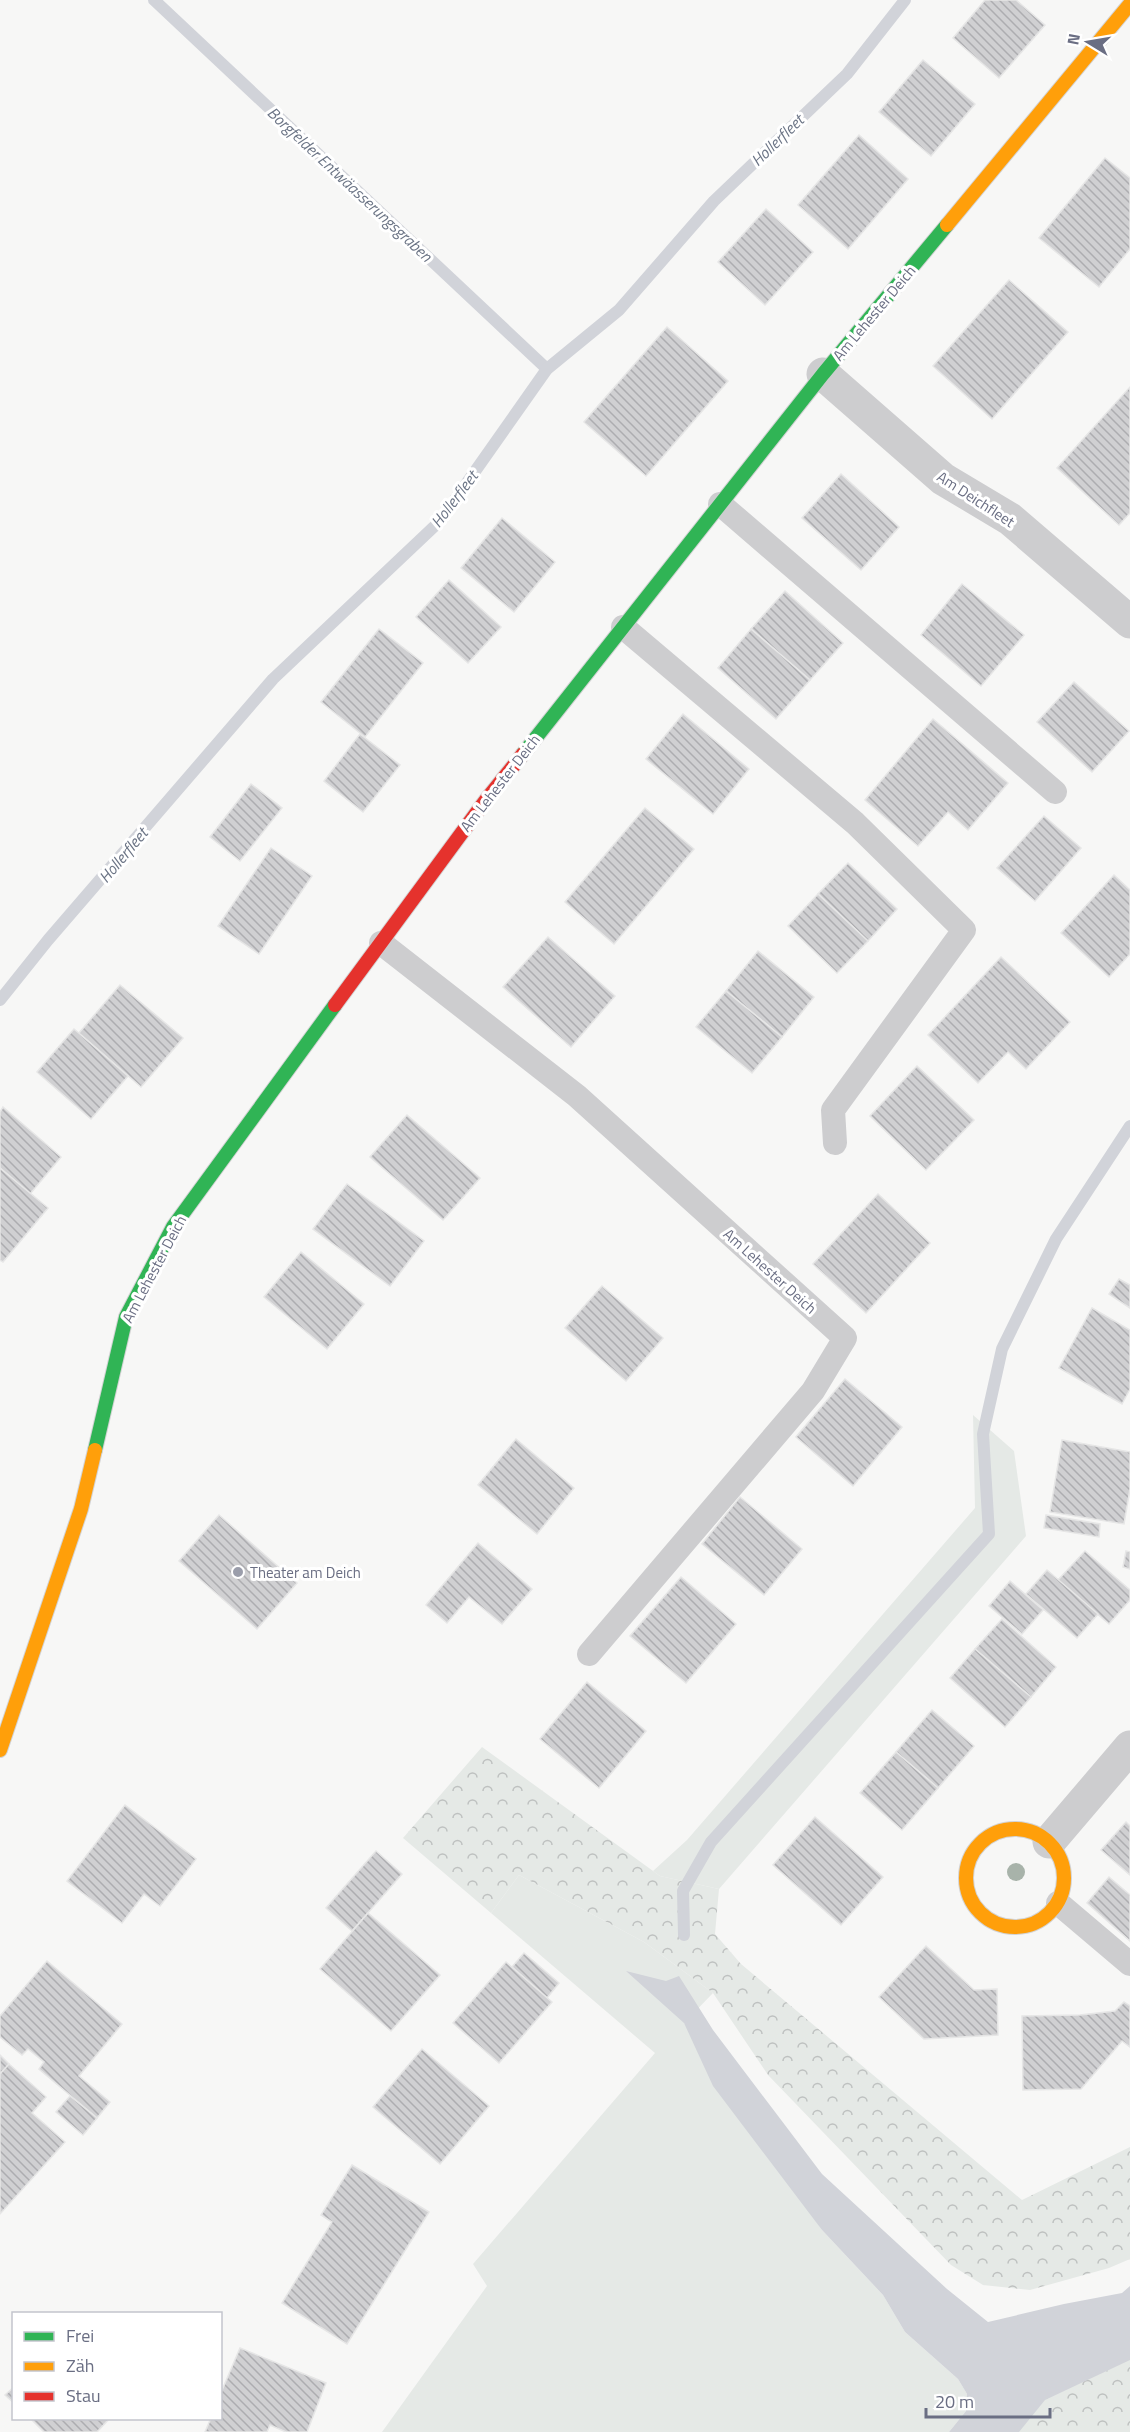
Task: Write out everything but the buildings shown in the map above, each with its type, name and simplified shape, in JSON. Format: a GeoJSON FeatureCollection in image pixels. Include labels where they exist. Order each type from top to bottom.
{"type":"FeatureCollection","features":[{"type":"Feature","properties":{"kind":"street","name":"Am Lehester Deich"},"geometry":{"type":"LineString","coordinates":[[0,1750],[81,1509],[126,1317],[173,1227],[486,800],[823,374],[1130,4]]}},
{"type":"Feature","properties":{"kind":"street","name":"Am Deichfleet"},"geometry":{"type":"LineString","coordinates":[[823,374],[943,479],[1010,519],[1130,622]]}},
{"type":"Feature","properties":{"kind":"street"},"geometry":{"type":"LineString","coordinates":[[1049,1842],[1130,1747]]}},
{"type":"Feature","properties":{"kind":"street"},"geometry":{"type":"LineString","coordinates":[[1020,1828],[1035,1833],[1049,1842],[1059,1855],[1064,1870],[1064,1887],[1058,1903],[1046,1916],[1029,1925],[1011,1927],[994,1922],[979,1911],[970,1896],[966,1878],[969,1860],[977,1846],[990,1836],[1004,1830],[1020,1828]]}},
{"type":"Feature","properties":{"kind":"lane"},"geometry":{"type":"LineString","coordinates":[[720,504],[1055,792]]}},
{"type":"Feature","properties":{"kind":"lane"},"geometry":{"type":"LineString","coordinates":[[623,627],[855,823],[963,930],[832,1110],[835,1143]]}},
{"type":"Feature","properties":{"kind":"lane","name":"Am Lehester Deich"},"geometry":{"type":"LineString","coordinates":[[381,944],[577,1096],[845,1338],[813,1391],[589,1654]]}},
{"type":"Feature","properties":{"kind":"lane"},"geometry":{"type":"LineString","coordinates":[[1058,1903],[1130,1964]]}},
{"type":"Feature","properties":{"kind":"green space"},"geometry":{"type":"Polygon","coordinates":[[[973,1415],[1014,1451],[1026,1536],[719,1889],[660,1876],[653,1871],[687,1840],[975,1508],[973,1415]]]}},
{"type":"Feature","properties":{"kind":"green space"},"geometry":{"type":"Polygon","coordinates":[[[482,1747],[660,1876],[719,1889],[715,1934],[741,1964],[1022,2200],[1130,2147],[1130,2259],[1109,2268],[1030,2290],[983,2285],[951,2265],[768,2075],[713,1993],[644,1942],[519,1875],[491,1913],[403,1838],[482,1747]]]}},
{"type":"Feature","properties":{"kind":"green space"},"geometry":{"type":"Polygon","coordinates":[[[519,1875],[644,1942],[713,1993],[684,2023],[822,2230],[883,2295],[905,2332],[958,2379],[967,2394],[966,2411],[949,2432],[382,2432],[487,2286],[473,2264],[655,2053],[491,1913],[519,1875]]]}},
{"type":"Feature","properties":{"kind":"green space"},"geometry":{"type":"Polygon","coordinates":[[[1130,2319],[1130,2432],[984,2432],[1130,2319]]]}},
{"type":"Feature","properties":{"kind":"shaded area"},"geometry":{"type":"Polygon","coordinates":[[[626,1971],[666,1981],[679,1976],[713,2030],[822,2174],[947,2289],[988,2322],[1122,2293],[1130,2286],[1130,2360],[1045,2400],[1019,2432],[949,2432],[966,2411],[967,2394],[958,2379],[905,2332],[883,2295],[822,2230],[713,2086],[684,2023],[626,1971]]]}},
{"type":"Feature","properties":{"kind":"waterway","name":"Borgfelder Entwäasserungsgraben"},"geometry":{"type":"LineString","coordinates":[[154,0],[547,369]]}},
{"type":"Feature","properties":{"kind":"waterway","name":"Hollerfleet"},"geometry":{"type":"LineString","coordinates":[[0,1000],[48,940],[273,679],[440,521],[547,369],[619,310],[714,201],[847,74],[905,0]]}},
{"type":"Feature","properties":{"kind":"waterway"},"geometry":{"type":"LineString","coordinates":[[684,1935],[683,1891],[711,1842],[989,1534],[983,1434],[1002,1349],[1056,1239],[1130,1126]]}},
{"type":"Feature","properties":{"kind":"traffic: fast"},"geometry":{"type":"LineString","coordinates":[[523,754],[823,374],[947,225]]}},
{"type":"Feature","properties":{"kind":"traffic: fast"},"geometry":{"type":"LineString","coordinates":[[95,1450],[126,1317],[173,1227],[335,1005]]}},
{"type":"Feature","properties":{"kind":"traffic: slow"},"geometry":{"type":"LineString","coordinates":[[947,225],[1130,4]]}},
{"type":"Feature","properties":{"kind":"traffic: slow"},"geometry":{"type":"LineString","coordinates":[[0,1750],[81,1509],[95,1450]]}},
{"type":"Feature","properties":{"kind":"traffic: slow"},"geometry":{"type":"LineString","coordinates":[[1015,1829],[1025,1830],[1042,1837],[1056,1851],[1063,1868],[1064,1878],[1063,1888],[1056,1905],[1042,1919],[1025,1926],[1015,1927],[1005,1926],[988,1919],[974,1905],[967,1888],[966,1878],[967,1868],[974,1851],[988,1837],[1005,1830],[1015,1829]]}},
{"type":"Feature","properties":{"kind":"traffic: jam"},"geometry":{"type":"LineString","coordinates":[[335,1005],[486,800],[523,754]]}},
{"type":"Feature","properties":{"kind":"place","name":"Theater am Deich"},"geometry":{"type":"Point","coordinates":[238,1572]}}]}
